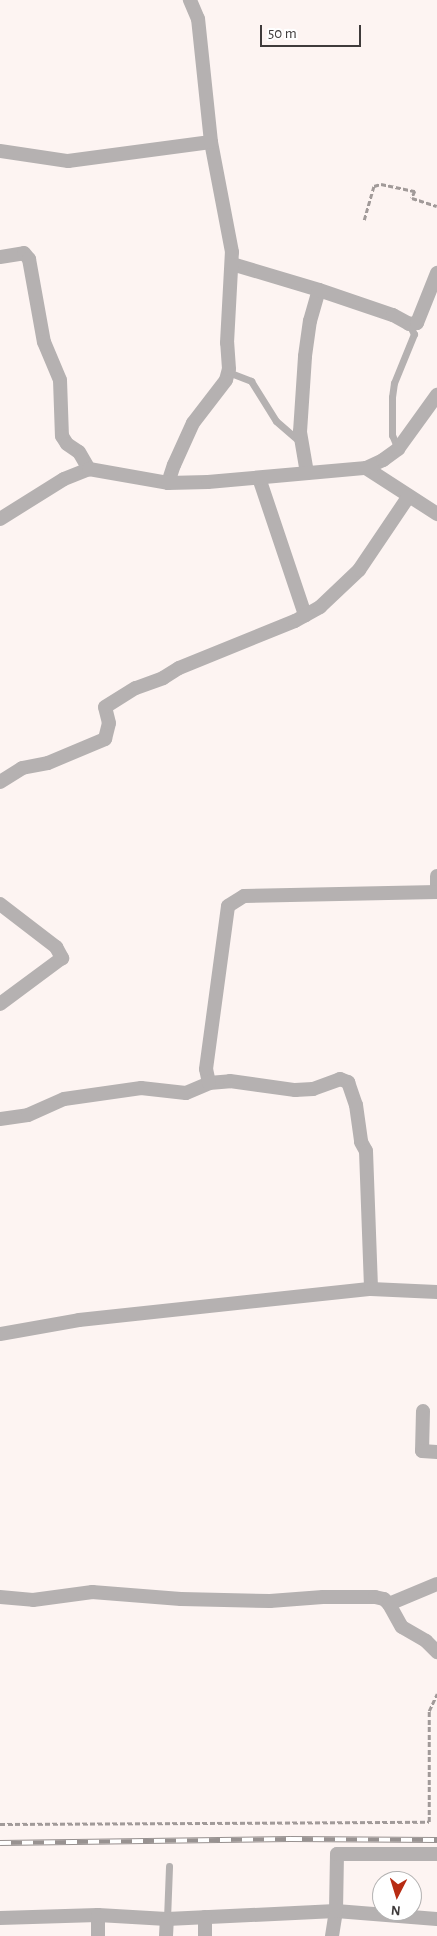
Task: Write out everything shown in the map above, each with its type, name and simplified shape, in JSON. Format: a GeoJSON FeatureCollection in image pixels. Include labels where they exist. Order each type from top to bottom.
{"type":"FeatureCollection","features":[{"type":"Feature","properties":{"kind":"street"},"geometry":{"type":"LineString","coordinates":[[168,483],[193,422],[226,380],[228,372],[227,343],[232,264],[211,142],[198,19],[190,0]]}},
{"type":"Feature","properties":{"kind":"street"},"geometry":{"type":"LineString","coordinates":[[0,151],[68,161],[211,142]]}},
{"type":"Feature","properties":{"kind":"street"},"geometry":{"type":"LineString","coordinates":[[0,257],[24,253],[29,259],[44,342],[60,380],[62,436],[67,444],[79,452],[89,469]]}},
{"type":"Feature","properties":{"kind":"street"},"geometry":{"type":"LineString","coordinates":[[232,264],[393,315],[409,324],[416,323],[437,273]]}},
{"type":"Feature","properties":{"kind":"street"},"geometry":{"type":"LineString","coordinates":[[307,473],[301,443],[305,356],[310,321],[319,290]]}},
{"type":"Feature","properties":{"kind":"street"},"geometry":{"type":"LineString","coordinates":[[0,519],[48,488],[89,469],[168,483],[259,478],[366,468],[383,460],[398,449],[437,394]]}},
{"type":"Feature","properties":{"kind":"street"},"geometry":{"type":"LineString","coordinates":[[366,468],[437,514]]}},
{"type":"Feature","properties":{"kind":"street"},"geometry":{"type":"LineString","coordinates":[[259,478],[305,616]]}},
{"type":"Feature","properties":{"kind":"street"},"geometry":{"type":"LineString","coordinates":[[0,782],[22,768],[48,763],[106,738],[109,723],[105,707],[136,688],[163,678],[179,668],[305,616],[336,593],[359,570],[409,496]]}},
{"type":"Feature","properties":{"kind":"street"},"geometry":{"type":"LineString","coordinates":[[209,1083],[206,1070],[228,906],[244,896],[437,892],[437,876]]}},
{"type":"Feature","properties":{"kind":"street"},"geometry":{"type":"LineString","coordinates":[[0,904],[56,947],[62,958],[0,1004]]}},
{"type":"Feature","properties":{"kind":"street"},"geometry":{"type":"LineString","coordinates":[[0,1119],[28,1115],[64,1099],[141,1088],[186,1093],[209,1083],[230,1081],[295,1090],[312,1089],[340,1079],[348,1082],[356,1105],[361,1142],[366,1151],[370,1289]]}},
{"type":"Feature","properties":{"kind":"street"},"geometry":{"type":"LineString","coordinates":[[0,1334],[79,1320],[370,1289],[437,1292]]}},
{"type":"Feature","properties":{"kind":"street"},"geometry":{"type":"LineString","coordinates":[[423,1411],[422,1451],[437,1452]]}},
{"type":"Feature","properties":{"kind":"street"},"geometry":{"type":"LineString","coordinates":[[389,1604],[437,1584]]}},
{"type":"Feature","properties":{"kind":"street"},"geometry":{"type":"LineString","coordinates":[[0,1597],[32,1600],[92,1592],[181,1599],[270,1601],[323,1597],[384,1599],[389,1604],[402,1627],[426,1641],[437,1652]]}},
{"type":"Feature","properties":{"kind":"street"},"geometry":{"type":"LineString","coordinates":[[332,1936],[336,1912],[337,1854],[437,1854]]}},
{"type":"Feature","properties":{"kind":"street"},"geometry":{"type":"LineString","coordinates":[[0,1918],[98,1915],[167,1919],[336,1912],[437,1920]]}},
{"type":"Feature","properties":{"kind":"street"},"geometry":{"type":"LineString","coordinates":[[98,1915],[98,1936]]}},
{"type":"Feature","properties":{"kind":"street"},"geometry":{"type":"LineString","coordinates":[[205,1917],[205,1936]]}},
{"type":"Feature","properties":{"kind":"street"},"geometry":{"type":"LineString","coordinates":[[166,1936],[167,1919]]}},
{"type":"Feature","properties":{"kind":"lane"},"geometry":{"type":"LineString","coordinates":[[398,449],[392,435],[392,396],[394,383],[414,334],[409,324]]}},
{"type":"Feature","properties":{"kind":"lane"},"geometry":{"type":"LineString","coordinates":[[228,372],[251,381],[276,421],[301,443]]}},
{"type":"Feature","properties":{"kind":"lane"},"geometry":{"type":"LineString","coordinates":[[167,1919],[169,1866]]}},
{"type":"Feature","properties":{"kind":"path"},"geometry":{"type":"LineString","coordinates":[[364,220],[374,186],[381,184],[414,191],[412,198],[437,206]]}},
{"type":"Feature","properties":{"kind":"path"},"geometry":{"type":"LineString","coordinates":[[0,1824],[429,1822],[429,1711],[437,1694]]}},
{"type":"Feature","properties":{"kind":"railway"},"geometry":{"type":"LineString","coordinates":[[0,1843],[291,1839],[437,1840]]}}]}
